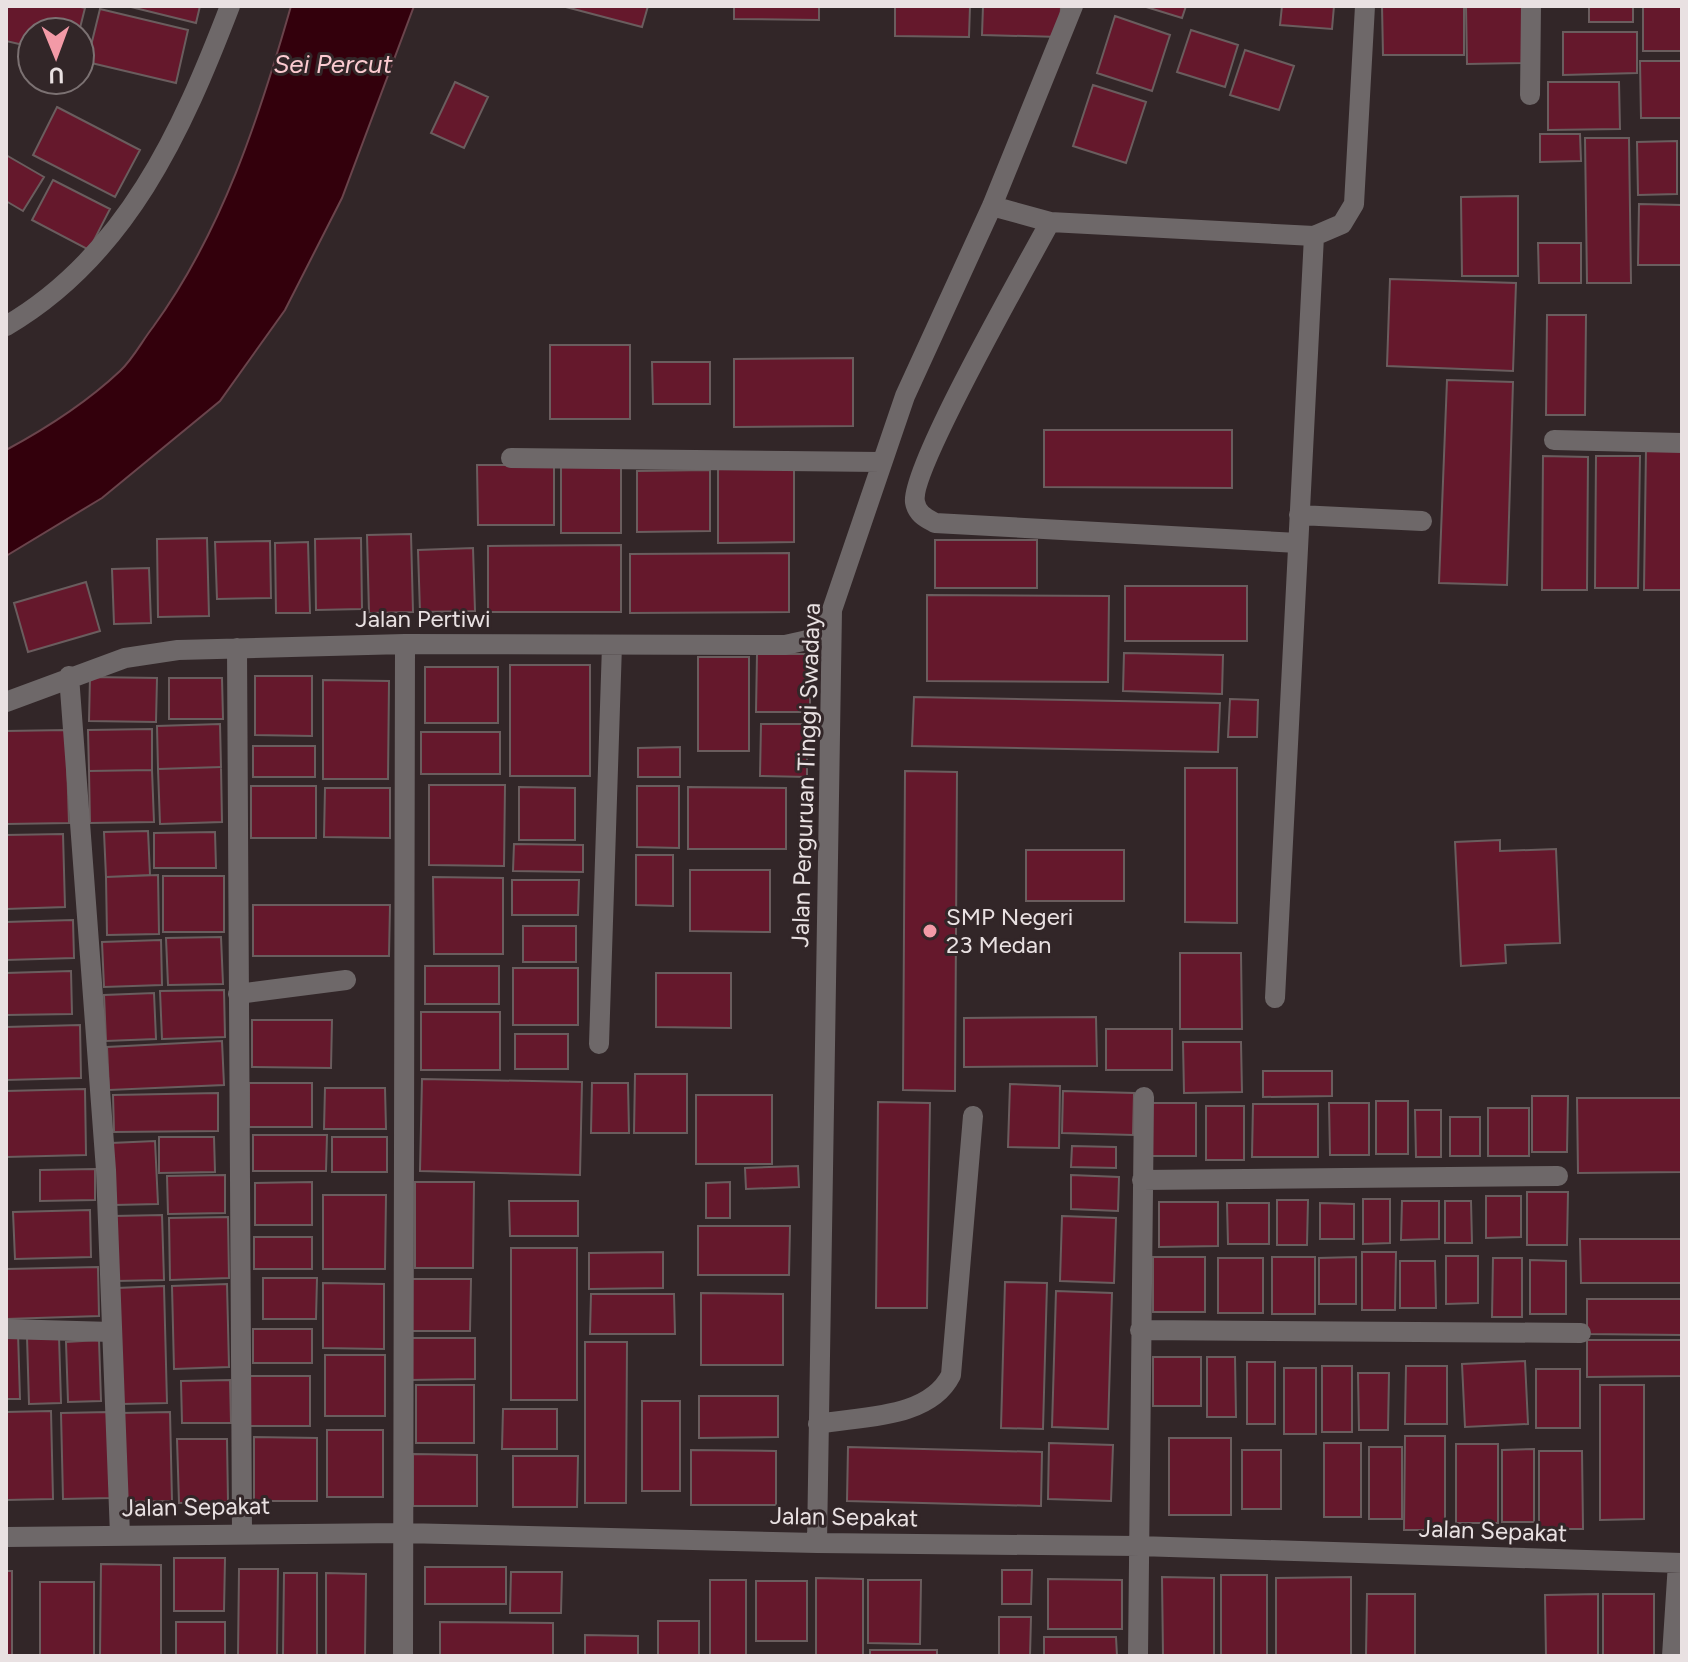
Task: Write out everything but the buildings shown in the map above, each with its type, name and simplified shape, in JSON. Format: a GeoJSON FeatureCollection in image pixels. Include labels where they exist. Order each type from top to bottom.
{"type":"FeatureCollection","features":[{"type":"Feature","properties":{"kind":"street"},"geometry":{"type":"LineString","coordinates":[[6,326],[73,277],[107,244],[135,206],[184,119],[230,6]]}},
{"type":"Feature","properties":{"kind":"street","name":"Jalan Perguruan Tinggi Swadaya"},"geometry":{"type":"LineString","coordinates":[[817,1543],[832,610],[905,396],[992,206],[1073,6]]}},
{"type":"Feature","properties":{"kind":"street"},"geometry":{"type":"LineString","coordinates":[[992,206],[1050,222],[1314,236],[1342,224],[1354,204],[1365,6]]}},
{"type":"Feature","properties":{"kind":"street"},"geometry":{"type":"LineString","coordinates":[[1530,95],[1531,6]]}},
{"type":"Feature","properties":{"kind":"street"},"geometry":{"type":"LineString","coordinates":[[1050,222],[947,415],[919,477],[914,501],[921,515],[935,523],[1298,543]]}},
{"type":"Feature","properties":{"kind":"street"},"geometry":{"type":"LineString","coordinates":[[1275,998],[1314,236]]}},
{"type":"Feature","properties":{"kind":"street"},"geometry":{"type":"LineString","coordinates":[[1554,440],[1682,443]]}},
{"type":"Feature","properties":{"kind":"street"},"geometry":{"type":"LineString","coordinates":[[511,458],[880,462]]}},
{"type":"Feature","properties":{"kind":"street"},"geometry":{"type":"LineString","coordinates":[[1299,515],[1422,521]]}},
{"type":"Feature","properties":{"kind":"street","name":"Jalan Pertiwi"},"geometry":{"type":"LineString","coordinates":[[6,702],[69,676],[152,653],[405,644],[796,645],[812,639],[832,610]]}},
{"type":"Feature","properties":{"kind":"street"},"geometry":{"type":"LineString","coordinates":[[403,1656],[405,644]]}},
{"type":"Feature","properties":{"kind":"street"},"geometry":{"type":"LineString","coordinates":[[599,1044],[612,645]]}},
{"type":"Feature","properties":{"kind":"street"},"geometry":{"type":"LineString","coordinates":[[237,648],[242,1532]]}},
{"type":"Feature","properties":{"kind":"street"},"geometry":{"type":"LineString","coordinates":[[69,676],[106,1170],[120,1535]]}},
{"type":"Feature","properties":{"kind":"street"},"geometry":{"type":"LineString","coordinates":[[238,994],[346,980]]}},
{"type":"Feature","properties":{"kind":"street"},"geometry":{"type":"LineString","coordinates":[[1138,1656],[1144,1097]]}},
{"type":"Feature","properties":{"kind":"street"},"geometry":{"type":"LineString","coordinates":[[818,1424],[924,1405],[944,1390],[951,1375],[973,1116]]}},
{"type":"Feature","properties":{"kind":"street"},"geometry":{"type":"LineString","coordinates":[[1142,1180],[1558,1176]]}},
{"type":"Feature","properties":{"kind":"street"},"geometry":{"type":"LineString","coordinates":[[6,1329],[112,1332]]}},
{"type":"Feature","properties":{"kind":"street"},"geometry":{"type":"LineString","coordinates":[[1140,1330],[1581,1333]]}},
{"type":"Feature","properties":{"kind":"street","name":"Jalan Sepakat"},"geometry":{"type":"LineString","coordinates":[[6,1537],[242,1532],[402,1533],[817,1543],[1138,1546],[1680,1563]]}},
{"type":"Feature","properties":{"kind":"street"},"geometry":{"type":"LineString","coordinates":[[1672,1656],[1680,1563]]}},
{"type":"Feature","properties":{"kind":"water","name":"Sei Percut"},"geometry":{"type":"Polygon","coordinates":[[[291,6],[414,6],[342,198],[285,310],[220,401],[102,498],[6,556],[6,450],[66,414],[120,371],[177,291],[219,213],[236,173],[266,90],[291,6]]]}},
{"type":"Feature","properties":{"kind":"place","name":"SMP Negeri 23 Medan"},"geometry":{"type":"Point","coordinates":[930,931]}}]}
